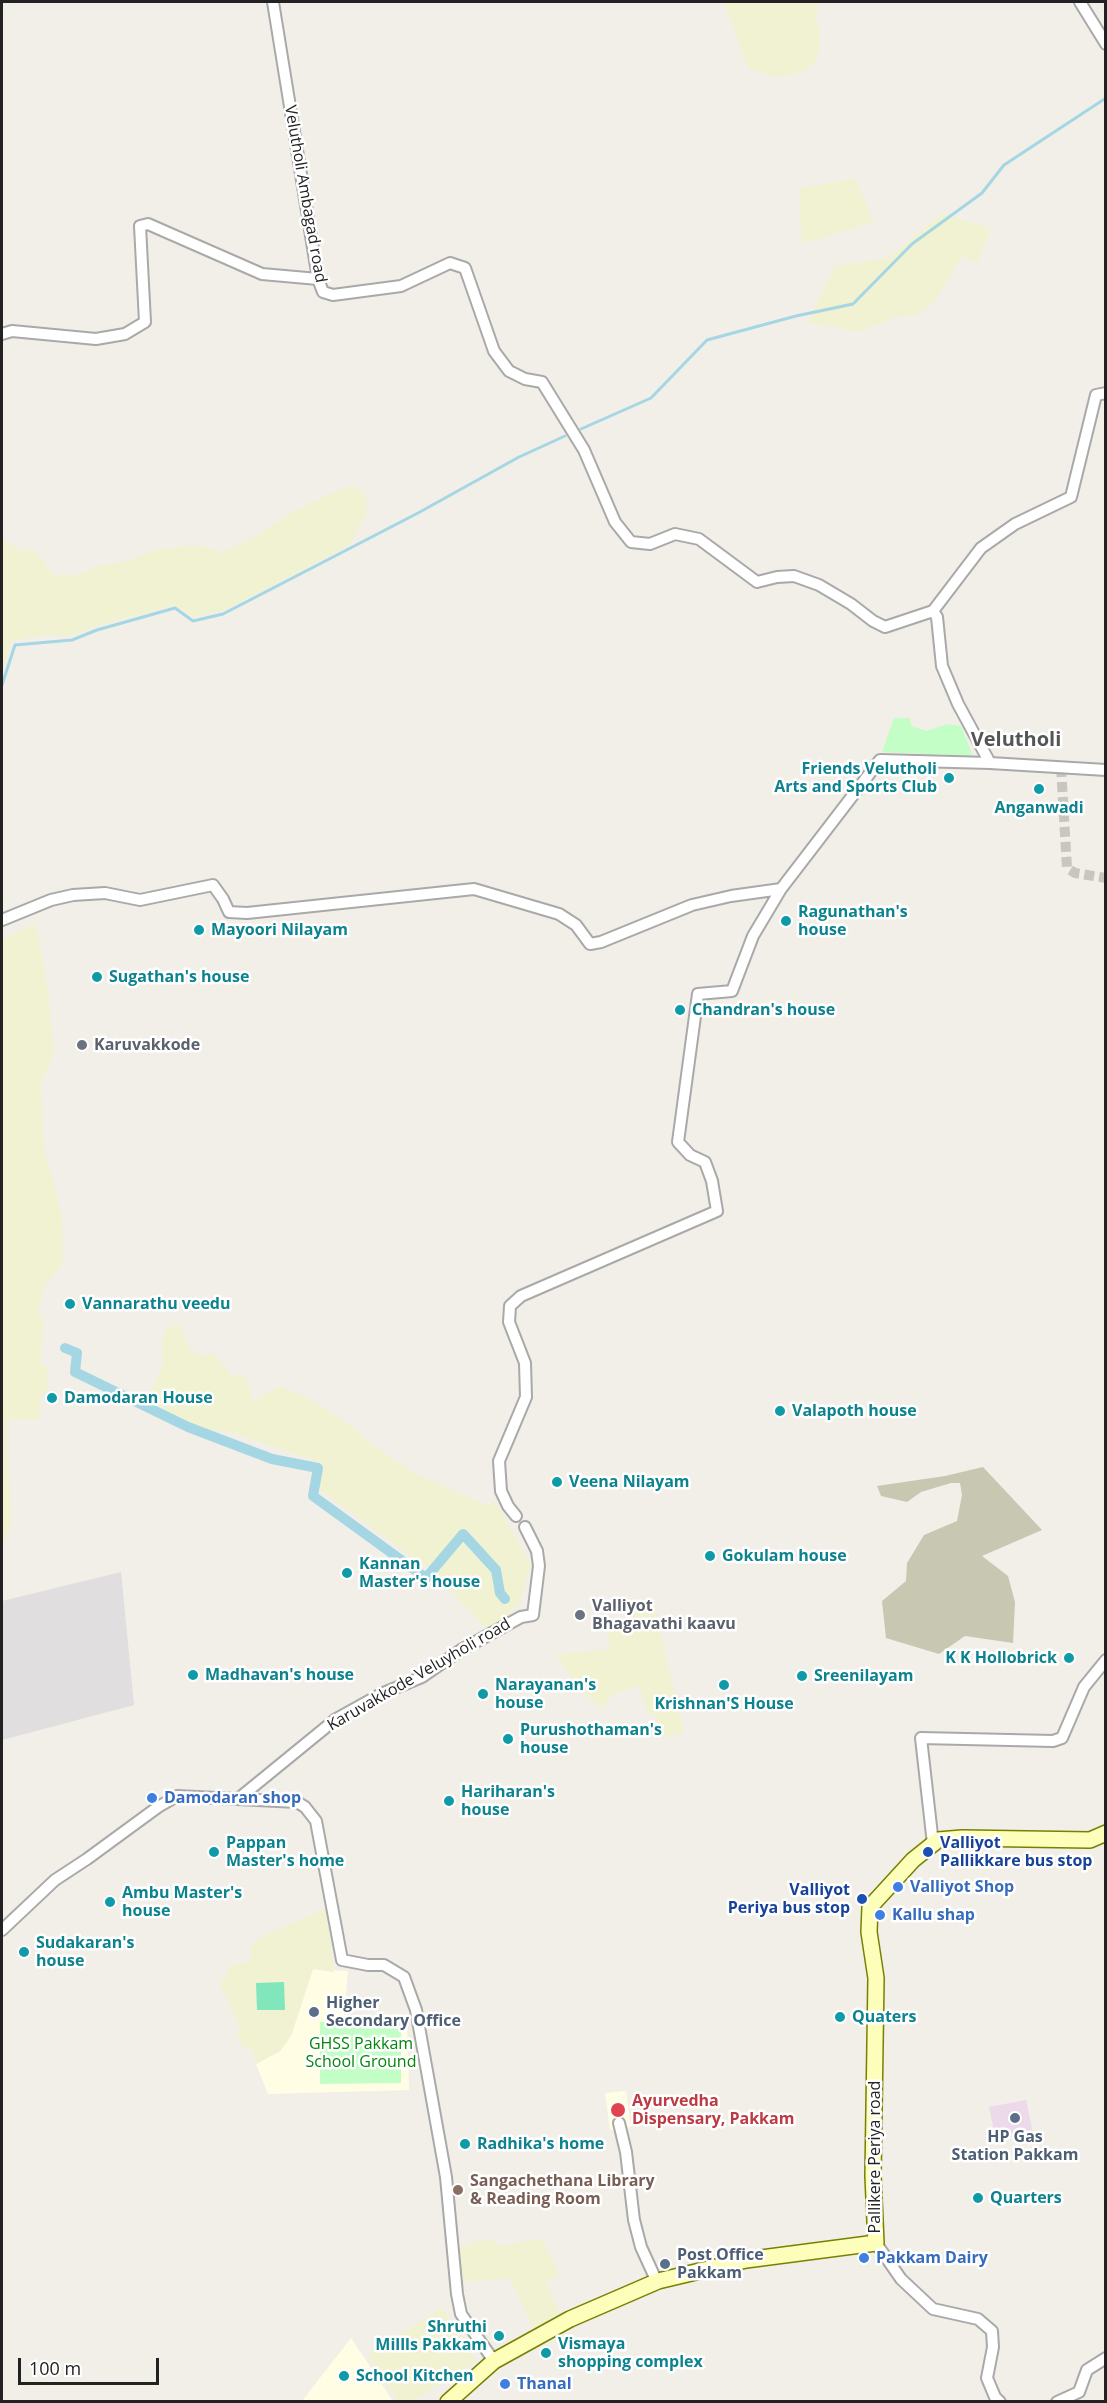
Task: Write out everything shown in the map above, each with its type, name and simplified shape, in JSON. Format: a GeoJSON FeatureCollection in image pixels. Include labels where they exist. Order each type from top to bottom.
{"type":"FeatureCollection","features":[{"type":"Feature","properties":{"kind":"main road","name":"Pallikere Periya road"},"geometry":{"type":"LineString","coordinates":[[448,2402],[494,2361],[570,2319],[657,2282],[746,2260],[876,2243],[873,2176],[876,1978],[869,1932],[870,1907],[914,1860],[938,1839],[1090,1839],[1106,1833]]}},
{"type":"Feature","properties":{"kind":"street","name":"Velutholi Ambagad road"},"geometry":{"type":"LineString","coordinates":[[273,2],[318,279],[322,291],[333,295],[401,286],[450,263],[465,268],[494,351],[510,371],[525,379],[542,382],[584,450],[615,522],[631,542],[650,544],[675,534],[699,539],[757,582],[777,576],[794,576],[819,585],[885,627],[933,611]]}},
{"type":"Feature","properties":{"kind":"street"},"geometry":{"type":"LineString","coordinates":[[1080,2],[1106,44]]}},
{"type":"Feature","properties":{"kind":"street"},"geometry":{"type":"LineString","coordinates":[[2,334],[12,330],[96,339],[125,334],[145,322],[141,226],[148,224],[262,274],[318,279]]}},
{"type":"Feature","properties":{"kind":"street"},"geometry":{"type":"LineString","coordinates":[[990,763],[958,704],[942,666],[937,617],[933,611],[981,548],[1015,524],[1071,497],[1096,395],[1106,393]]}},
{"type":"Feature","properties":{"kind":"street"},"geometry":{"type":"LineString","coordinates":[[516,1516],[501,1491],[500,1461],[526,1397],[525,1363],[510,1322],[510,1306],[521,1296],[717,1211],[712,1181],[705,1162],[690,1155],[678,1142],[698,994],[732,991],[753,936],[781,889],[880,760],[990,763],[1106,770]]}},
{"type":"Feature","properties":{"kind":"street"},"geometry":{"type":"LineString","coordinates":[[2,920],[73,895],[105,893],[140,900],[213,885],[229,912],[247,913],[474,889],[559,914],[576,925],[590,944],[601,942],[692,905],[781,889]]}},
{"type":"Feature","properties":{"kind":"street","name":"Karuvakkode Veluyholi road"},"geometry":{"type":"LineString","coordinates":[[238,1799],[336,1719],[381,1694],[422,1677],[461,1650],[521,1617],[533,1616],[539,1566],[537,1551],[525,1527]]}},
{"type":"Feature","properties":{"kind":"street"},"geometry":{"type":"LineString","coordinates":[[933,1844],[921,1738],[1053,1741],[1062,1738],[1084,1687],[1106,1660]]}},
{"type":"Feature","properties":{"kind":"street"},"geometry":{"type":"LineString","coordinates":[[2,1930],[55,1880],[177,1796],[297,1802],[305,1807],[316,1821],[342,1960],[368,1965],[384,1965],[404,1977],[416,2010],[446,2177],[461,2314],[494,2361]]}},
{"type":"Feature","properties":{"kind":"street"},"geometry":{"type":"LineString","coordinates":[[619,2123],[626,2152],[634,2220],[641,2247],[657,2282]]}},
{"type":"Feature","properties":{"kind":"street"},"geometry":{"type":"LineString","coordinates":[[876,2243],[901,2279],[933,2309],[978,2319],[992,2331],[993,2347],[987,2378],[995,2397],[1000,2402]]}},
{"type":"Feature","properties":{"kind":"street"},"geometry":{"type":"LineString","coordinates":[[1057,2402],[1079,2392],[1088,2370],[1106,2358]]}},
{"type":"Feature","properties":{"kind":"shaded area"},"geometry":{"type":"Polygon","coordinates":[[[724,2],[819,2],[815,20],[820,28],[819,52],[815,63],[800,73],[776,77],[748,69],[724,2]]]}},
{"type":"Feature","properties":{"kind":"shaded area"},"geometry":{"type":"Polygon","coordinates":[[[855,178],[874,222],[802,244],[799,189],[855,178]]]}},
{"type":"Feature","properties":{"kind":"shaded area"},"geometry":{"type":"Polygon","coordinates":[[[941,214],[991,228],[977,263],[962,256],[936,300],[915,316],[898,316],[860,332],[807,323],[835,266],[888,258],[941,214]]]}},
{"type":"Feature","properties":{"kind":"shaded area"},"geometry":{"type":"Polygon","coordinates":[[[357,487],[364,493],[367,503],[366,516],[348,546],[223,611],[193,617],[175,605],[96,626],[72,636],[47,635],[12,641],[2,671],[2,539],[22,551],[33,549],[53,575],[78,575],[98,566],[129,561],[147,552],[185,546],[203,546],[221,552],[250,540],[293,512],[340,489],[357,487]]]}},
{"type":"Feature","properties":{"kind":"shaded area"},"geometry":{"type":"Polygon","coordinates":[[[36,923],[48,992],[54,1055],[41,1082],[44,1147],[62,1218],[63,1263],[44,1286],[39,1312],[44,1324],[40,1361],[48,1368],[47,1393],[41,1393],[39,1420],[10,1419],[7,1436],[12,1524],[2,1548],[2,939],[36,923]]]}},
{"type":"Feature","properties":{"kind":"shaded area"},"geometry":{"type":"Polygon","coordinates":[[[179,1324],[189,1349],[198,1356],[215,1354],[234,1379],[240,1373],[247,1380],[253,1401],[281,1386],[315,1402],[414,1473],[488,1506],[492,1501],[497,1505],[531,1564],[520,1603],[511,1610],[508,1618],[497,1622],[497,1628],[486,1628],[430,1570],[319,1489],[323,1464],[230,1432],[206,1429],[175,1417],[148,1396],[162,1369],[163,1338],[166,1329],[179,1324]]]}},
{"type":"Feature","properties":{"kind":"shaded area"},"geometry":{"type":"Polygon","coordinates":[[[983,1467],[1042,1530],[982,1556],[1008,1576],[1015,1602],[1013,1643],[965,1636],[939,1654],[886,1638],[882,1601],[906,1581],[907,1563],[924,1535],[957,1521],[962,1495],[960,1483],[951,1483],[921,1492],[907,1502],[881,1496],[877,1486],[945,1476],[983,1467]]]}},
{"type":"Feature","properties":{"kind":"shaded area"},"geometry":{"type":"Polygon","coordinates":[[[121,1572],[134,1705],[2,1740],[2,1601],[121,1572]]]}},
{"type":"Feature","properties":{"kind":"shaded area"},"geometry":{"type":"Polygon","coordinates":[[[631,1600],[653,1600],[684,1734],[659,1736],[656,1715],[648,1714],[639,1686],[613,1694],[602,1709],[578,1688],[556,1655],[609,1649],[609,1621],[631,1619],[631,1600]]]}},
{"type":"Feature","properties":{"kind":"shaded area"},"geometry":{"type":"Polygon","coordinates":[[[326,1908],[334,1972],[313,1969],[291,2036],[280,2051],[256,2064],[252,2049],[242,2047],[237,2031],[241,2029],[220,1984],[232,1965],[250,1962],[250,1947],[264,1936],[326,1908]]]}},
{"type":"Feature","properties":{"kind":"shaded area"},"geometry":{"type":"Polygon","coordinates":[[[313,1969],[348,1971],[344,2015],[407,2017],[409,2090],[268,2094],[256,2064],[280,2051],[291,2036],[313,1969]]]}},
{"type":"Feature","properties":{"kind":"shaded area","name":"Ayurvedha Dispensary, Pakkam"},"geometry":{"type":"Polygon","coordinates":[[[626,2091],[631,2127],[610,2130],[605,2093],[626,2091]]]}},
{"type":"Feature","properties":{"kind":"shaded area"},"geometry":{"type":"Polygon","coordinates":[[[1026,2100],[1033,2133],[996,2140],[989,2107],[1026,2100]]]}},
{"type":"Feature","properties":{"kind":"shaded area"},"geometry":{"type":"Polygon","coordinates":[[[543,2239],[559,2275],[546,2282],[562,2319],[534,2331],[510,2278],[463,2282],[460,2247],[469,2246],[470,2242],[495,2240],[498,2246],[543,2239]]]}},
{"type":"Feature","properties":{"kind":"shaded area"},"geometry":{"type":"Polygon","coordinates":[[[442,2307],[476,2361],[413,2401],[398,2401],[368,2355],[442,2307]]]}},
{"type":"Feature","properties":{"kind":"shaded area"},"geometry":{"type":"Polygon","coordinates":[[[351,2338],[393,2401],[302,2401],[351,2338]]]}},
{"type":"Feature","properties":{"kind":"green space"},"geometry":{"type":"Polygon","coordinates":[[[894,718],[909,718],[912,726],[927,731],[947,724],[961,726],[973,756],[882,752],[894,718]]]}},
{"type":"Feature","properties":{"kind":"green space"},"geometry":{"type":"Polygon","coordinates":[[[284,1982],[285,2010],[257,2010],[256,1983],[284,1982]]]}},
{"type":"Feature","properties":{"kind":"green space","name":"GHSS Pakkam School Ground"},"geometry":{"type":"Polygon","coordinates":[[[320,2022],[401,2022],[401,2083],[320,2084],[320,2022]]]}},
{"type":"Feature","properties":{"kind":"waterway"},"geometry":{"type":"LineString","coordinates":[[581,429],[651,398],[707,340],[796,316],[853,304],[912,244],[982,193],[1004,165],[1106,98]]}},
{"type":"Feature","properties":{"kind":"waterway"},"geometry":{"type":"LineString","coordinates":[[2,685],[15,645],[72,640],[97,630],[175,608],[193,621],[223,614],[418,513],[519,457],[565,436]]}},
{"type":"Feature","properties":{"kind":"waterway"},"geometry":{"type":"LineString","coordinates":[[65,1348],[77,1353],[75,1372],[188,1427],[272,1459],[318,1468],[313,1496],[426,1578],[463,1534],[496,1570],[500,1593],[505,1599]]}},
{"type":"Feature","properties":{"kind":"tunnel"},"geometry":{"type":"LineString","coordinates":[[1061,767],[1067,868],[1075,873],[1106,878]]}},
{"type":"Feature","properties":{"kind":"place","name":"Friends Velutholi Arts and Sports Club"},"geometry":{"type":"Point","coordinates":[949,778]}},
{"type":"Feature","properties":{"kind":"place","name":"Anganwadi"},"geometry":{"type":"Point","coordinates":[1039,789]}},
{"type":"Feature","properties":{"kind":"place","name":"Ragunathan's house"},"geometry":{"type":"Point","coordinates":[786,921]}},
{"type":"Feature","properties":{"kind":"place","name":"Mayoori Nilayam"},"geometry":{"type":"Point","coordinates":[199,930]}},
{"type":"Feature","properties":{"kind":"place","name":"Sugathan's house"},"geometry":{"type":"Point","coordinates":[97,977]}},
{"type":"Feature","properties":{"kind":"place","name":"Chandran's house"},"geometry":{"type":"Point","coordinates":[680,1010]}},
{"type":"Feature","properties":{"kind":"place","name":"Karuvakkode"},"geometry":{"type":"Point","coordinates":[82,1045]}},
{"type":"Feature","properties":{"kind":"place","name":"Vannarathu veedu"},"geometry":{"type":"Point","coordinates":[70,1304]}},
{"type":"Feature","properties":{"kind":"place","name":"Damodaran House"},"geometry":{"type":"Point","coordinates":[52,1398]}},
{"type":"Feature","properties":{"kind":"place","name":"Valapoth house"},"geometry":{"type":"Point","coordinates":[780,1411]}},
{"type":"Feature","properties":{"kind":"place","name":"Veena Nilayam"},"geometry":{"type":"Point","coordinates":[557,1482]}},
{"type":"Feature","properties":{"kind":"place","name":"Gokulam house"},"geometry":{"type":"Point","coordinates":[710,1556]}},
{"type":"Feature","properties":{"kind":"place","name":"Kannan Master's house"},"geometry":{"type":"Point","coordinates":[347,1573]}},
{"type":"Feature","properties":{"kind":"place","name":"Valliyot Bhagavathi kaavu"},"geometry":{"type":"Point","coordinates":[580,1615]}},
{"type":"Feature","properties":{"kind":"place","name":"K K Hollobrick"},"geometry":{"type":"Point","coordinates":[1069,1658]}},
{"type":"Feature","properties":{"kind":"place","name":"Madhavan's house"},"geometry":{"type":"Point","coordinates":[193,1675]}},
{"type":"Feature","properties":{"kind":"place","name":"Sreenilayam"},"geometry":{"type":"Point","coordinates":[802,1676]}},
{"type":"Feature","properties":{"kind":"place","name":"Krishnan'S House"},"geometry":{"type":"Point","coordinates":[724,1685]}},
{"type":"Feature","properties":{"kind":"place","name":"Narayanan's house"},"geometry":{"type":"Point","coordinates":[483,1694]}},
{"type":"Feature","properties":{"kind":"place","name":"Purushothaman's house"},"geometry":{"type":"Point","coordinates":[508,1739]}},
{"type":"Feature","properties":{"kind":"place","name":"Damodaran shop"},"geometry":{"type":"Point","coordinates":[152,1798]}},
{"type":"Feature","properties":{"kind":"place","name":"Hariharan's house"},"geometry":{"type":"Point","coordinates":[449,1801]}},
{"type":"Feature","properties":{"kind":"place","name":"Pappan Master's home"},"geometry":{"type":"Point","coordinates":[214,1852]}},
{"type":"Feature","properties":{"kind":"place","name":"Valliyot Pallikkare bus stop"},"geometry":{"type":"Point","coordinates":[928,1852]}},
{"type":"Feature","properties":{"kind":"place","name":"Valliyot Shop"},"geometry":{"type":"Point","coordinates":[898,1887]}},
{"type":"Feature","properties":{"kind":"place","name":"Valliyot Periya bus stop"},"geometry":{"type":"Point","coordinates":[862,1899]}},
{"type":"Feature","properties":{"kind":"place","name":"Ambu Master's house"},"geometry":{"type":"Point","coordinates":[110,1902]}},
{"type":"Feature","properties":{"kind":"place","name":"Kallu shap"},"geometry":{"type":"Point","coordinates":[880,1915]}},
{"type":"Feature","properties":{"kind":"place","name":"Sudakaran's house"},"geometry":{"type":"Point","coordinates":[24,1952]}},
{"type":"Feature","properties":{"kind":"place","name":"Higher Secondary Office"},"geometry":{"type":"Point","coordinates":[314,2012]}},
{"type":"Feature","properties":{"kind":"place","name":"Quaters"},"geometry":{"type":"Point","coordinates":[840,2017]}},
{"type":"Feature","properties":{"kind":"place","name":"Ayurvedha Dispensary, Pakkam"},"geometry":{"type":"Point","coordinates":[618,2110]}},
{"type":"Feature","properties":{"kind":"place","name":"HP Gas Station Pakkam"},"geometry":{"type":"Point","coordinates":[1015,2118]}},
{"type":"Feature","properties":{"kind":"place","name":"Radhika's home"},"geometry":{"type":"Point","coordinates":[465,2144]}},
{"type":"Feature","properties":{"kind":"place","name":"Sangachethana Library & Reading Room"},"geometry":{"type":"Point","coordinates":[458,2190]}},
{"type":"Feature","properties":{"kind":"place","name":"Quarters"},"geometry":{"type":"Point","coordinates":[978,2198]}},
{"type":"Feature","properties":{"kind":"place","name":"Pakkam Dairy"},"geometry":{"type":"Point","coordinates":[864,2258]}},
{"type":"Feature","properties":{"kind":"place","name":"Post Office Pakkam"},"geometry":{"type":"Point","coordinates":[665,2264]}},
{"type":"Feature","properties":{"kind":"place","name":"Shruthi Millls Pakkam"},"geometry":{"type":"Point","coordinates":[499,2336]}},
{"type":"Feature","properties":{"kind":"place","name":"Vismaya shopping complex"},"geometry":{"type":"Point","coordinates":[546,2353]}},
{"type":"Feature","properties":{"kind":"place","name":"School Kitchen"},"geometry":{"type":"Point","coordinates":[344,2376]}},
{"type":"Feature","properties":{"kind":"place","name":"Thanal"},"geometry":{"type":"Point","coordinates":[505,2384]}},
{"type":"Feature","properties":{"kind":"district","name":"Velutholi"},"geometry":{"type":"Point","coordinates":[1016,740]}}]}
